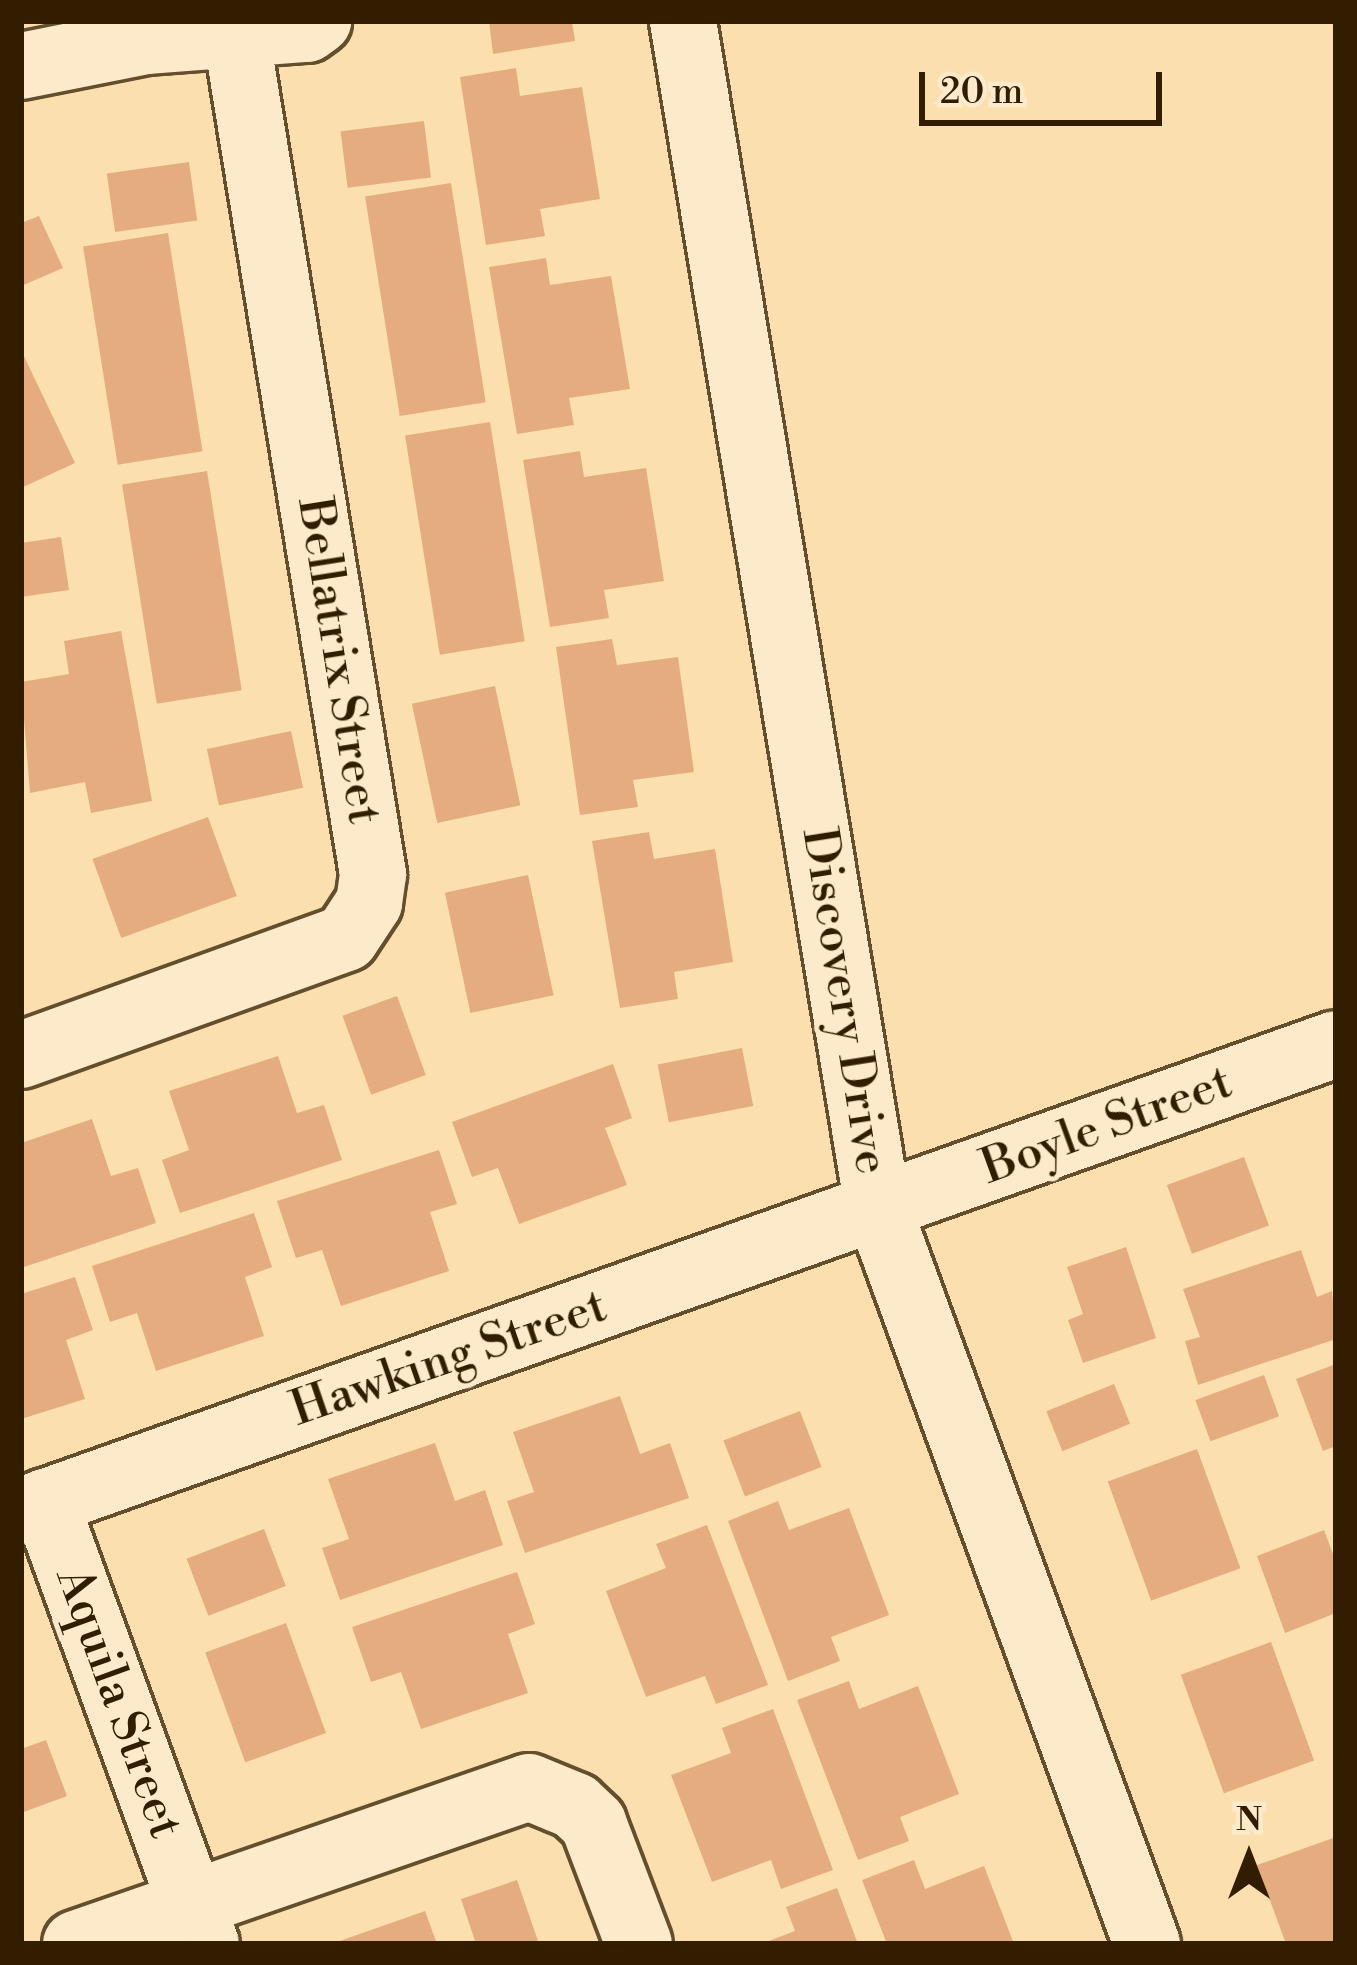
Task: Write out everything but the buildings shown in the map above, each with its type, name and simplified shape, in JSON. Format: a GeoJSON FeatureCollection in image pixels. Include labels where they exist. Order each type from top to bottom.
{"type":"FeatureCollection","features":[{"type":"Feature","properties":{"kind":"street"},"geometry":{"type":"LineString","coordinates":[[21,66],[146,41],[318,21]]}},
{"type":"Feature","properties":{"kind":"street","name":"Discovery Drive"},"geometry":{"type":"LineString","coordinates":[[683,21],[878,1208],[1147,1944]]}},
{"type":"Feature","properties":{"kind":"street","name":"Bellatrix Street"},"geometry":{"type":"LineString","coordinates":[[21,1055],[346,938],[362,925],[369,903],[373,874],[236,34]]}},
{"type":"Feature","properties":{"kind":"street","name":"Boyle Street"},"geometry":{"type":"LineString","coordinates":[[878,1208],[1336,1044]]}},
{"type":"Feature","properties":{"kind":"street","name":"Hawking Street"},"geometry":{"type":"LineString","coordinates":[[33,1507],[878,1208]]}},
{"type":"Feature","properties":{"kind":"street","name":"Aquila Street"},"geometry":{"type":"LineString","coordinates":[[33,1507],[199,1924]]}},
{"type":"Feature","properties":{"kind":"street"},"geometry":{"type":"LineString","coordinates":[[76,1944],[199,1924],[507,1791],[554,1794],[593,1823],[639,1944]]}}]}
